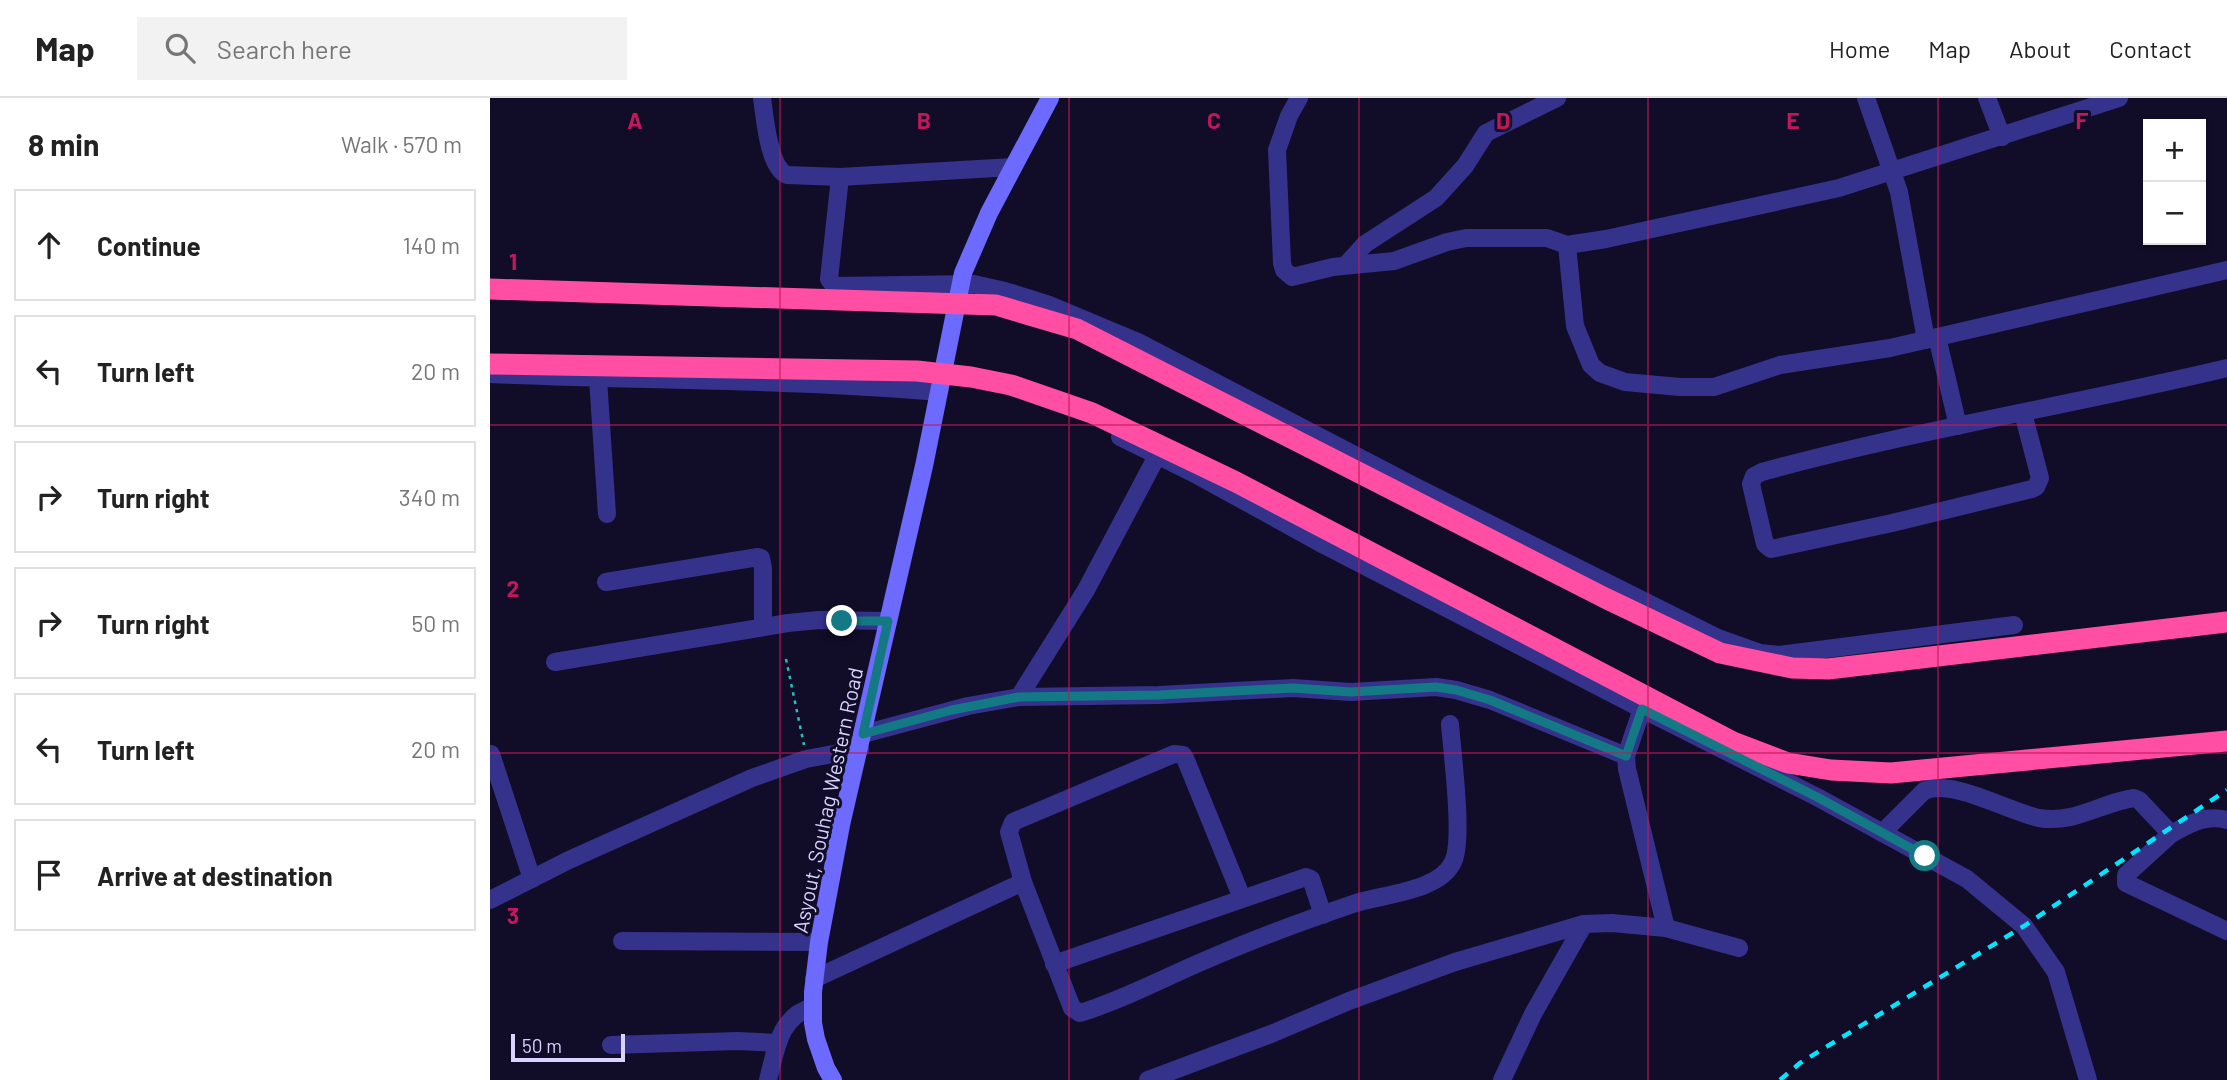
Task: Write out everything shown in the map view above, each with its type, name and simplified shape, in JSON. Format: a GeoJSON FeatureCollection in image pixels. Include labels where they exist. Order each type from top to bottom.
{"type":"FeatureCollection","features":[{"type":"Feature","properties":{"kind":"highway"},"geometry":{"type":"LineString","coordinates":[[490,289],[996,305],[1031,314],[1077,329],[1605,598],[1720,653],[1758,663],[1792,668],[1860,667],[2227,622]]}},
{"type":"Feature","properties":{"kind":"highway"},"geometry":{"type":"LineString","coordinates":[[490,365],[917,371],[1012,385],[1092,413],[1236,482],[1733,742],[1788,763],[1830,770],[1891,773],[2227,741]]}},
{"type":"Feature","properties":{"kind":"main road","name":"Asyout, Souhag Western Road"},"geometry":{"type":"LineString","coordinates":[[833,1080],[816,1039],[813,1007],[819,942],[841,825],[862,742],[961,283],[974,245],[1050,98]]}},
{"type":"Feature","properties":{"kind":"street"},"geometry":{"type":"LineString","coordinates":[[762,98],[773,158],[780,171],[795,176],[840,177],[1013,167]]}},
{"type":"Feature","properties":{"kind":"street"},"geometry":{"type":"LineString","coordinates":[[1299,98],[1276,150],[1284,270],[1292,277],[1346,265],[1394,261],[1466,238],[1547,238],[1567,245],[1606,239],[1839,188],[2119,98]]}},
{"type":"Feature","properties":{"kind":"street"},"geometry":{"type":"LineString","coordinates":[[1346,265],[1365,244],[1436,198],[1465,166],[1486,133],[1557,98]]}},
{"type":"Feature","properties":{"kind":"street"},"geometry":{"type":"LineString","coordinates":[[1866,98],[1894,172],[1931,338],[1958,426]]}},
{"type":"Feature","properties":{"kind":"street"},"geometry":{"type":"LineString","coordinates":[[1987,98],[2002,137]]}},
{"type":"Feature","properties":{"kind":"street"},"geometry":{"type":"LineString","coordinates":[[840,177],[829,279],[831,285],[851,288],[961,283],[1027,297],[1138,342],[1412,485],[1718,638],[1744,648],[1770,655],[1787,655],[2014,625]]}},
{"type":"Feature","properties":{"kind":"street"},"geometry":{"type":"LineString","coordinates":[[1567,245],[1575,326],[1591,365],[1600,373],[1625,382],[1659,386],[1713,387],[1780,365],[1931,338],[2227,270]]}},
{"type":"Feature","properties":{"kind":"street"},"geometry":{"type":"LineString","coordinates":[[2023,413],[2040,478],[2036,487],[1976,504],[1788,545],[1772,548],[1766,544],[1751,484],[1754,476],[1834,453],[2227,368]]}},
{"type":"Feature","properties":{"kind":"street"},"geometry":{"type":"LineString","coordinates":[[490,374],[822,383],[942,379],[1033,401],[1087,422],[1197,475],[1346,556],[1817,797],[1967,879],[2024,926],[2056,972],[2088,1080]]}},
{"type":"Feature","properties":{"kind":"street"},"geometry":{"type":"LineString","coordinates":[[598,379],[607,514]]}},
{"type":"Feature","properties":{"kind":"street"},"geometry":{"type":"LineString","coordinates":[[1019,697],[1086,590],[1157,456]]}},
{"type":"Feature","properties":{"kind":"street"},"geometry":{"type":"LineString","coordinates":[[606,582],[758,557],[761,558],[763,568],[763,626]]}},
{"type":"Feature","properties":{"kind":"street"},"geometry":{"type":"LineString","coordinates":[[555,662],[803,621],[888,621]]}},
{"type":"Feature","properties":{"kind":"street"},"geometry":{"type":"LineString","coordinates":[[491,897],[783,766],[952,710],[1019,697],[1159,695],[1293,688],[1351,692],[1436,687],[1490,700],[1626,756]]}},
{"type":"Feature","properties":{"kind":"street"},"geometry":{"type":"LineString","coordinates":[[1642,709],[1626,756],[1627,769],[1666,928]]}},
{"type":"Feature","properties":{"kind":"street"},"geometry":{"type":"LineString","coordinates":[[1242,898],[1185,758],[1179,753],[1013,822],[1009,832],[1023,883],[1054,964],[1072,1008],[1080,1013],[1169,978],[1212,957],[1322,915],[1364,900],[1409,890],[1447,873],[1455,860],[1458,836],[1450,724]]}},
{"type":"Feature","properties":{"kind":"street"},"geometry":{"type":"LineString","coordinates":[[491,754],[533,879]]}},
{"type":"Feature","properties":{"kind":"street"},"geometry":{"type":"LineString","coordinates":[[1882,833],[1924,791],[1939,788],[1964,793],[2042,818],[2072,818],[2134,798],[2171,834]]}},
{"type":"Feature","properties":{"kind":"street"},"geometry":{"type":"LineString","coordinates":[[2227,820],[2206,818],[2171,834],[2126,875],[2126,883],[2227,931]]}},
{"type":"Feature","properties":{"kind":"street"},"geometry":{"type":"LineString","coordinates":[[1054,964],[1309,877],[1322,915]]}},
{"type":"Feature","properties":{"kind":"street"},"geometry":{"type":"LineString","coordinates":[[814,979],[1023,883]]}},
{"type":"Feature","properties":{"kind":"street"},"geometry":{"type":"LineString","coordinates":[[1148,1080],[1455,962],[1584,924],[1612,923],[1666,928],[1740,948]]}},
{"type":"Feature","properties":{"kind":"street"},"geometry":{"type":"LineString","coordinates":[[1502,1080],[1533,1014],[1584,924]]}},
{"type":"Feature","properties":{"kind":"street"},"geometry":{"type":"LineString","coordinates":[[622,941],[819,942]]}},
{"type":"Feature","properties":{"kind":"street"},"geometry":{"type":"LineString","coordinates":[[768,1080],[777,1043],[790,1018],[800,1010],[813,1007]]}},
{"type":"Feature","properties":{"kind":"street"},"geometry":{"type":"LineString","coordinates":[[611,1045],[738,1041],[777,1043]]}},
{"type":"Feature","properties":{"kind":"path"},"geometry":{"type":"LineString","coordinates":[[786,659],[806,759]]}},
{"type":"Feature","properties":{"kind":"railway"},"geometry":{"type":"LineString","coordinates":[[1780,1080],[1800,1063],[2024,926],[2227,790]]}},
{"type":"Feature","properties":{"kind":"route"},"geometry":{"type":"LineString","coordinates":[[842,621],[888,621],[863,734],[968,706],[1019,697],[1159,695],[1293,688],[1351,692],[1436,687],[1490,700],[1626,756],[1642,709],[1817,797],[1925,856]]}}]}
